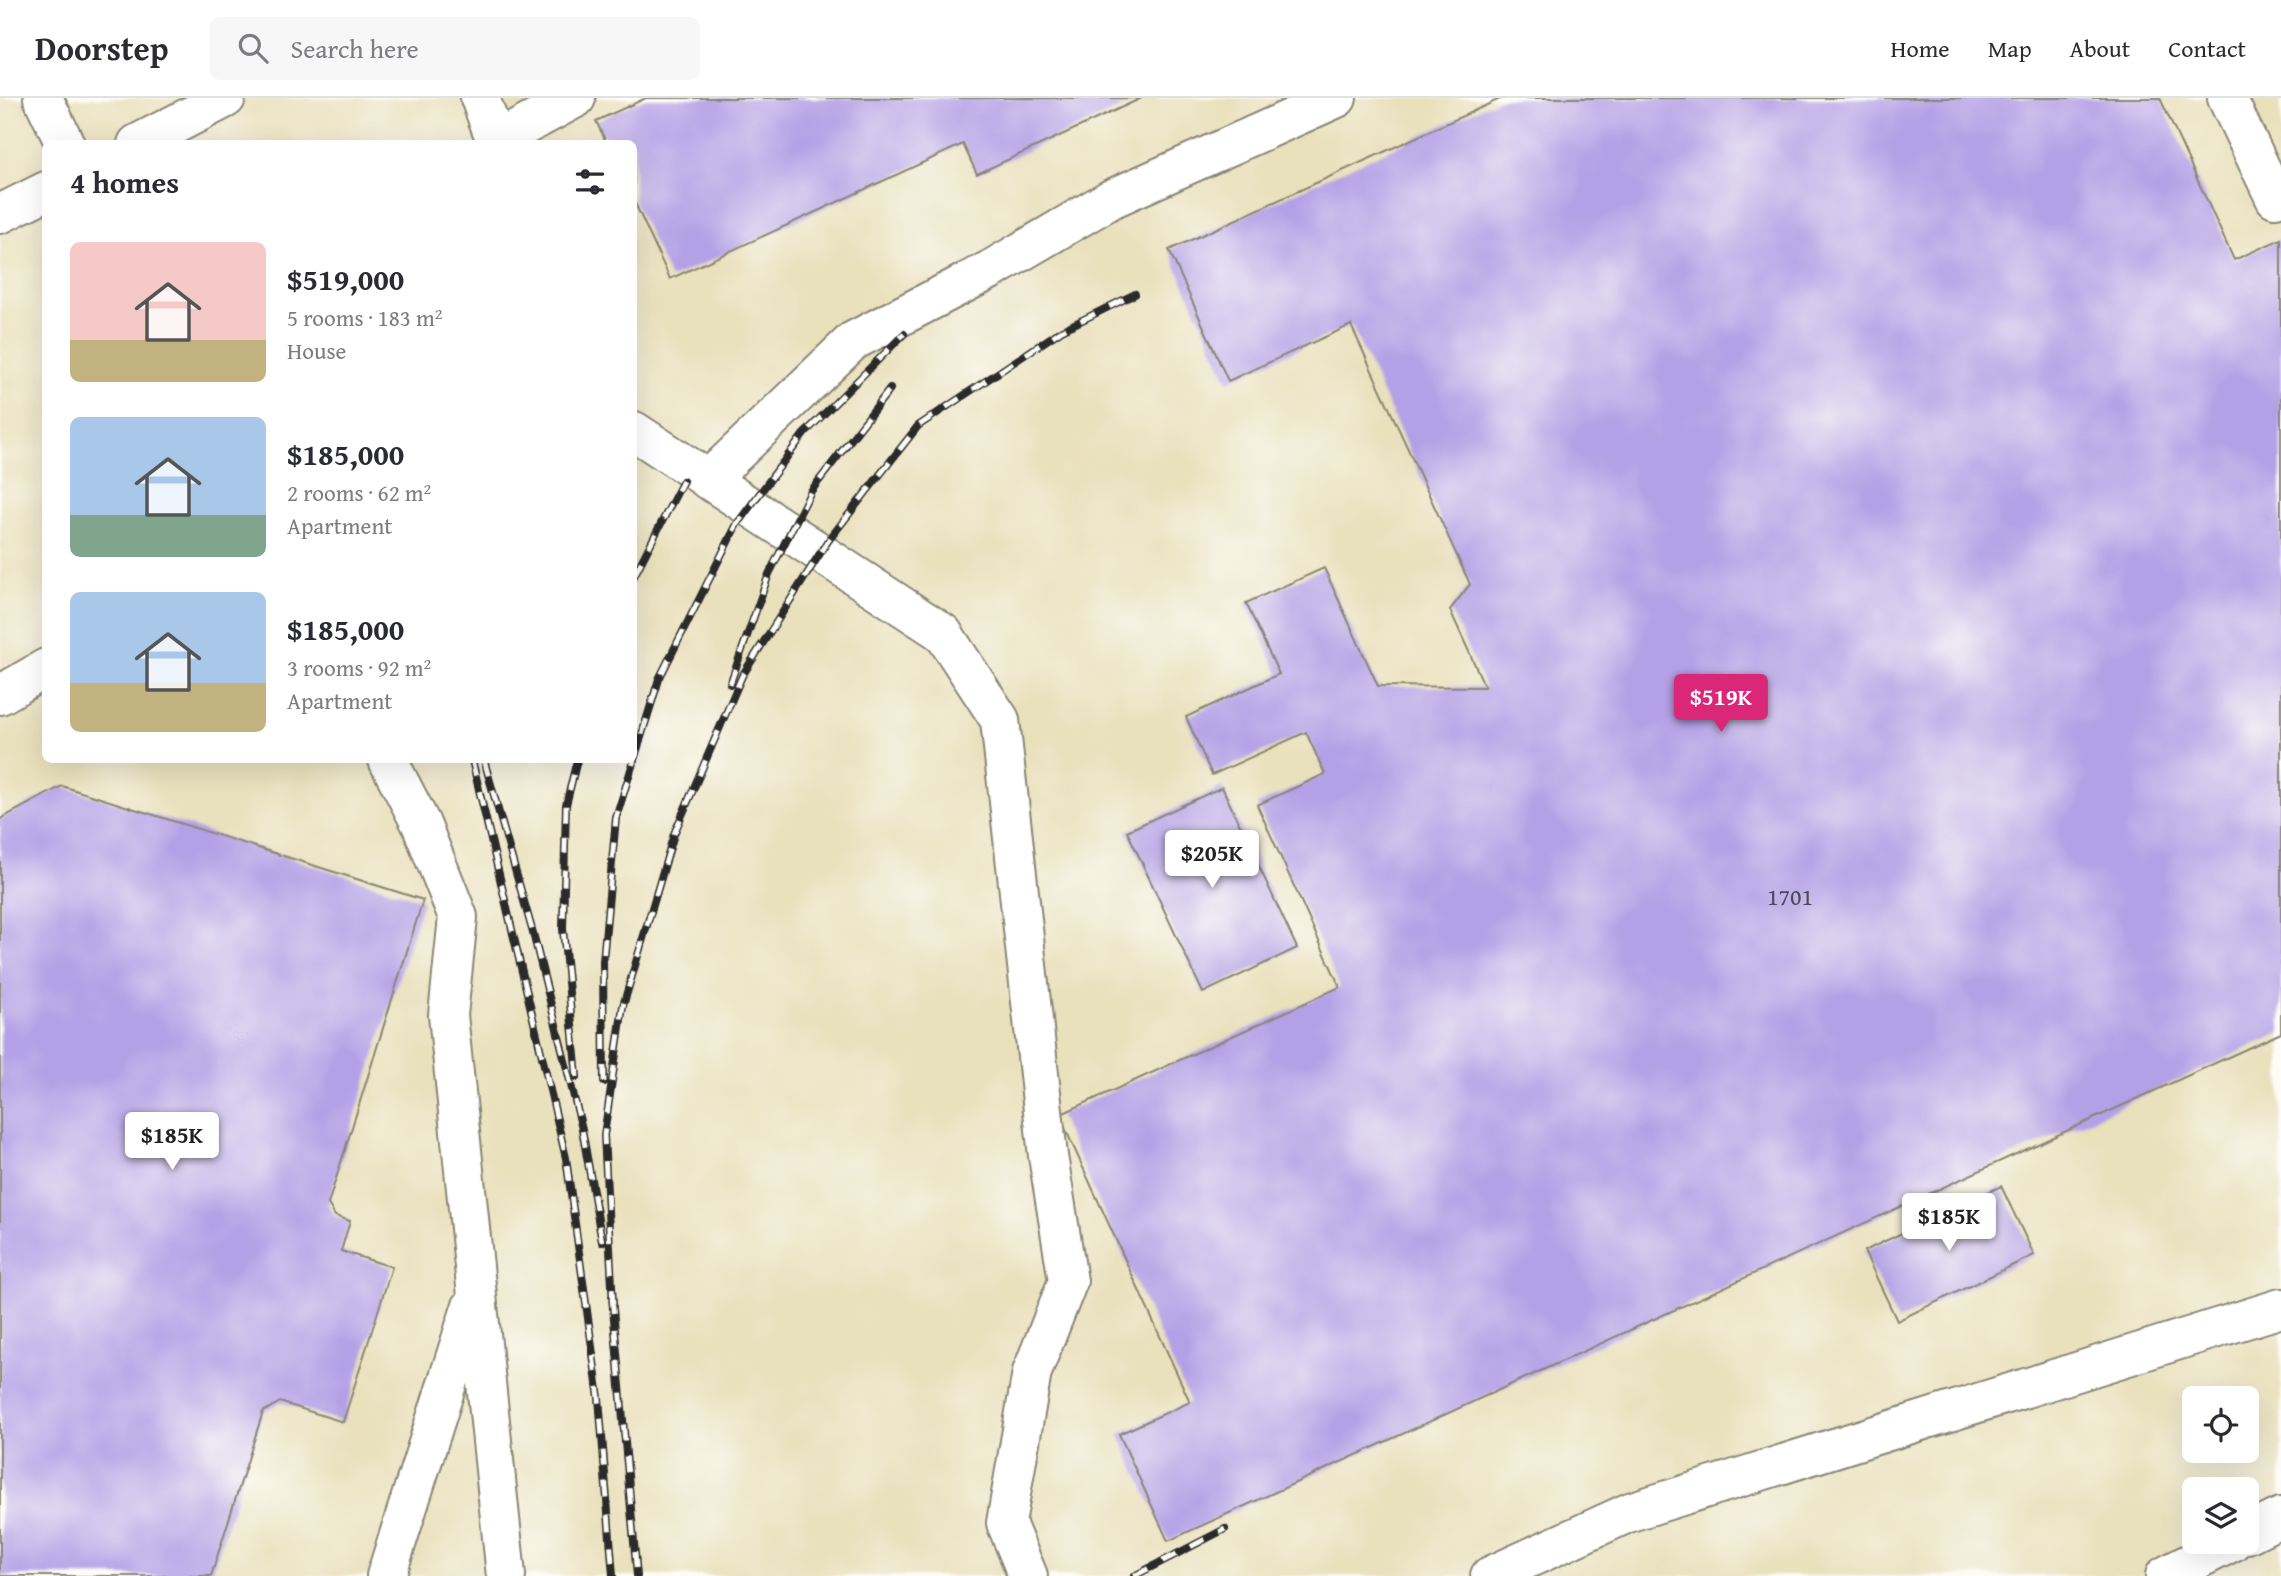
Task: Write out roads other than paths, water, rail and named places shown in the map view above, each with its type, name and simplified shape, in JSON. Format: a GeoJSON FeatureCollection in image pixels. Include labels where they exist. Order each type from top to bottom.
{"type":"FeatureCollection","features":[{"type":"Feature","properties":{"kind":"street"},"geometry":{"type":"LineString","coordinates":[[43,98],[63,140]]}},
{"type":"Feature","properties":{"kind":"street"},"geometry":{"type":"LineString","coordinates":[[145,140],[226,98]]}},
{"type":"Feature","properties":{"kind":"street"},"geometry":{"type":"LineString","coordinates":[[480,98],[496,140]]}},
{"type":"Feature","properties":{"kind":"street"},"geometry":{"type":"LineString","coordinates":[[501,140],[576,98]]}},
{"type":"Feature","properties":{"kind":"street"},"geometry":{"type":"LineString","coordinates":[[708,480],[853,341],[990,270],[1111,199],[1336,98]]}},
{"type":"Feature","properties":{"kind":"street"},"geometry":{"type":"LineString","coordinates":[[2227,98],[2275,198]]}},
{"type":"Feature","properties":{"kind":"street"},"geometry":{"type":"LineString","coordinates":[[0,214],[42,193]]}},
{"type":"Feature","properties":{"kind":"street"},"geometry":{"type":"LineString","coordinates":[[637,433],[943,633],[1000,720],[1048,1156],[1068,1281],[1032,1372],[1006,1523],[1028,1576]]}},
{"type":"Feature","properties":{"kind":"street"},"geometry":{"type":"LineString","coordinates":[[0,695],[42,670]]}},
{"type":"Feature","properties":{"kind":"street"},"geometry":{"type":"LineString","coordinates":[[390,763],[421,824],[458,917],[448,1015],[506,1576]]}},
{"type":"Feature","properties":{"kind":"street"},"geometry":{"type":"LineString","coordinates":[[386,1576],[476,1292]]}},
{"type":"Feature","properties":{"kind":"street"},"geometry":{"type":"LineString","coordinates":[[1490,1576],[1630,1512],[2281,1308]]}},
{"type":"Feature","properties":{"kind":"street"},"geometry":{"type":"LineString","coordinates":[[2259,1528],[2281,1517]]}},
{"type":"Feature","properties":{"kind":"street"},"geometry":{"type":"LineString","coordinates":[[2165,1576],[2208,1554]]}},
{"type":"Feature","properties":{"kind":"railway"},"geometry":{"type":"LineString","coordinates":[[613,1305],[604,1135],[623,1006],[674,834],[742,676],[828,541],[918,426],[1062,330],[1135,294]]}},
{"type":"Feature","properties":{"kind":"railway"},"geometry":{"type":"LineString","coordinates":[[637,750],[659,679],[737,524],[804,434],[904,334]]}},
{"type":"Feature","properties":{"kind":"railway"},"geometry":{"type":"LineString","coordinates":[[730,684],[769,574],[811,491],[890,389]]}},
{"type":"Feature","properties":{"kind":"railway"},"geometry":{"type":"LineString","coordinates":[[637,570],[683,481]]}},
{"type":"Feature","properties":{"kind":"railway"},"geometry":{"type":"LineString","coordinates":[[473,763],[566,1158],[599,1398],[613,1576]]}},
{"type":"Feature","properties":{"kind":"railway"},"geometry":{"type":"LineString","coordinates":[[485,763],[533,933],[582,1129],[602,1242]]}},
{"type":"Feature","properties":{"kind":"railway"},"geometry":{"type":"LineString","coordinates":[[576,763],[566,805],[563,929],[577,1077]]}},
{"type":"Feature","properties":{"kind":"railway"},"geometry":{"type":"LineString","coordinates":[[604,1082],[603,961],[616,818],[633,763]]}},
{"type":"Feature","properties":{"kind":"railway"},"geometry":{"type":"LineString","coordinates":[[612,1297],[637,1576]]}},
{"type":"Feature","properties":{"kind":"railway"},"geometry":{"type":"LineString","coordinates":[[1134,1576],[1225,1529]]}}]}
